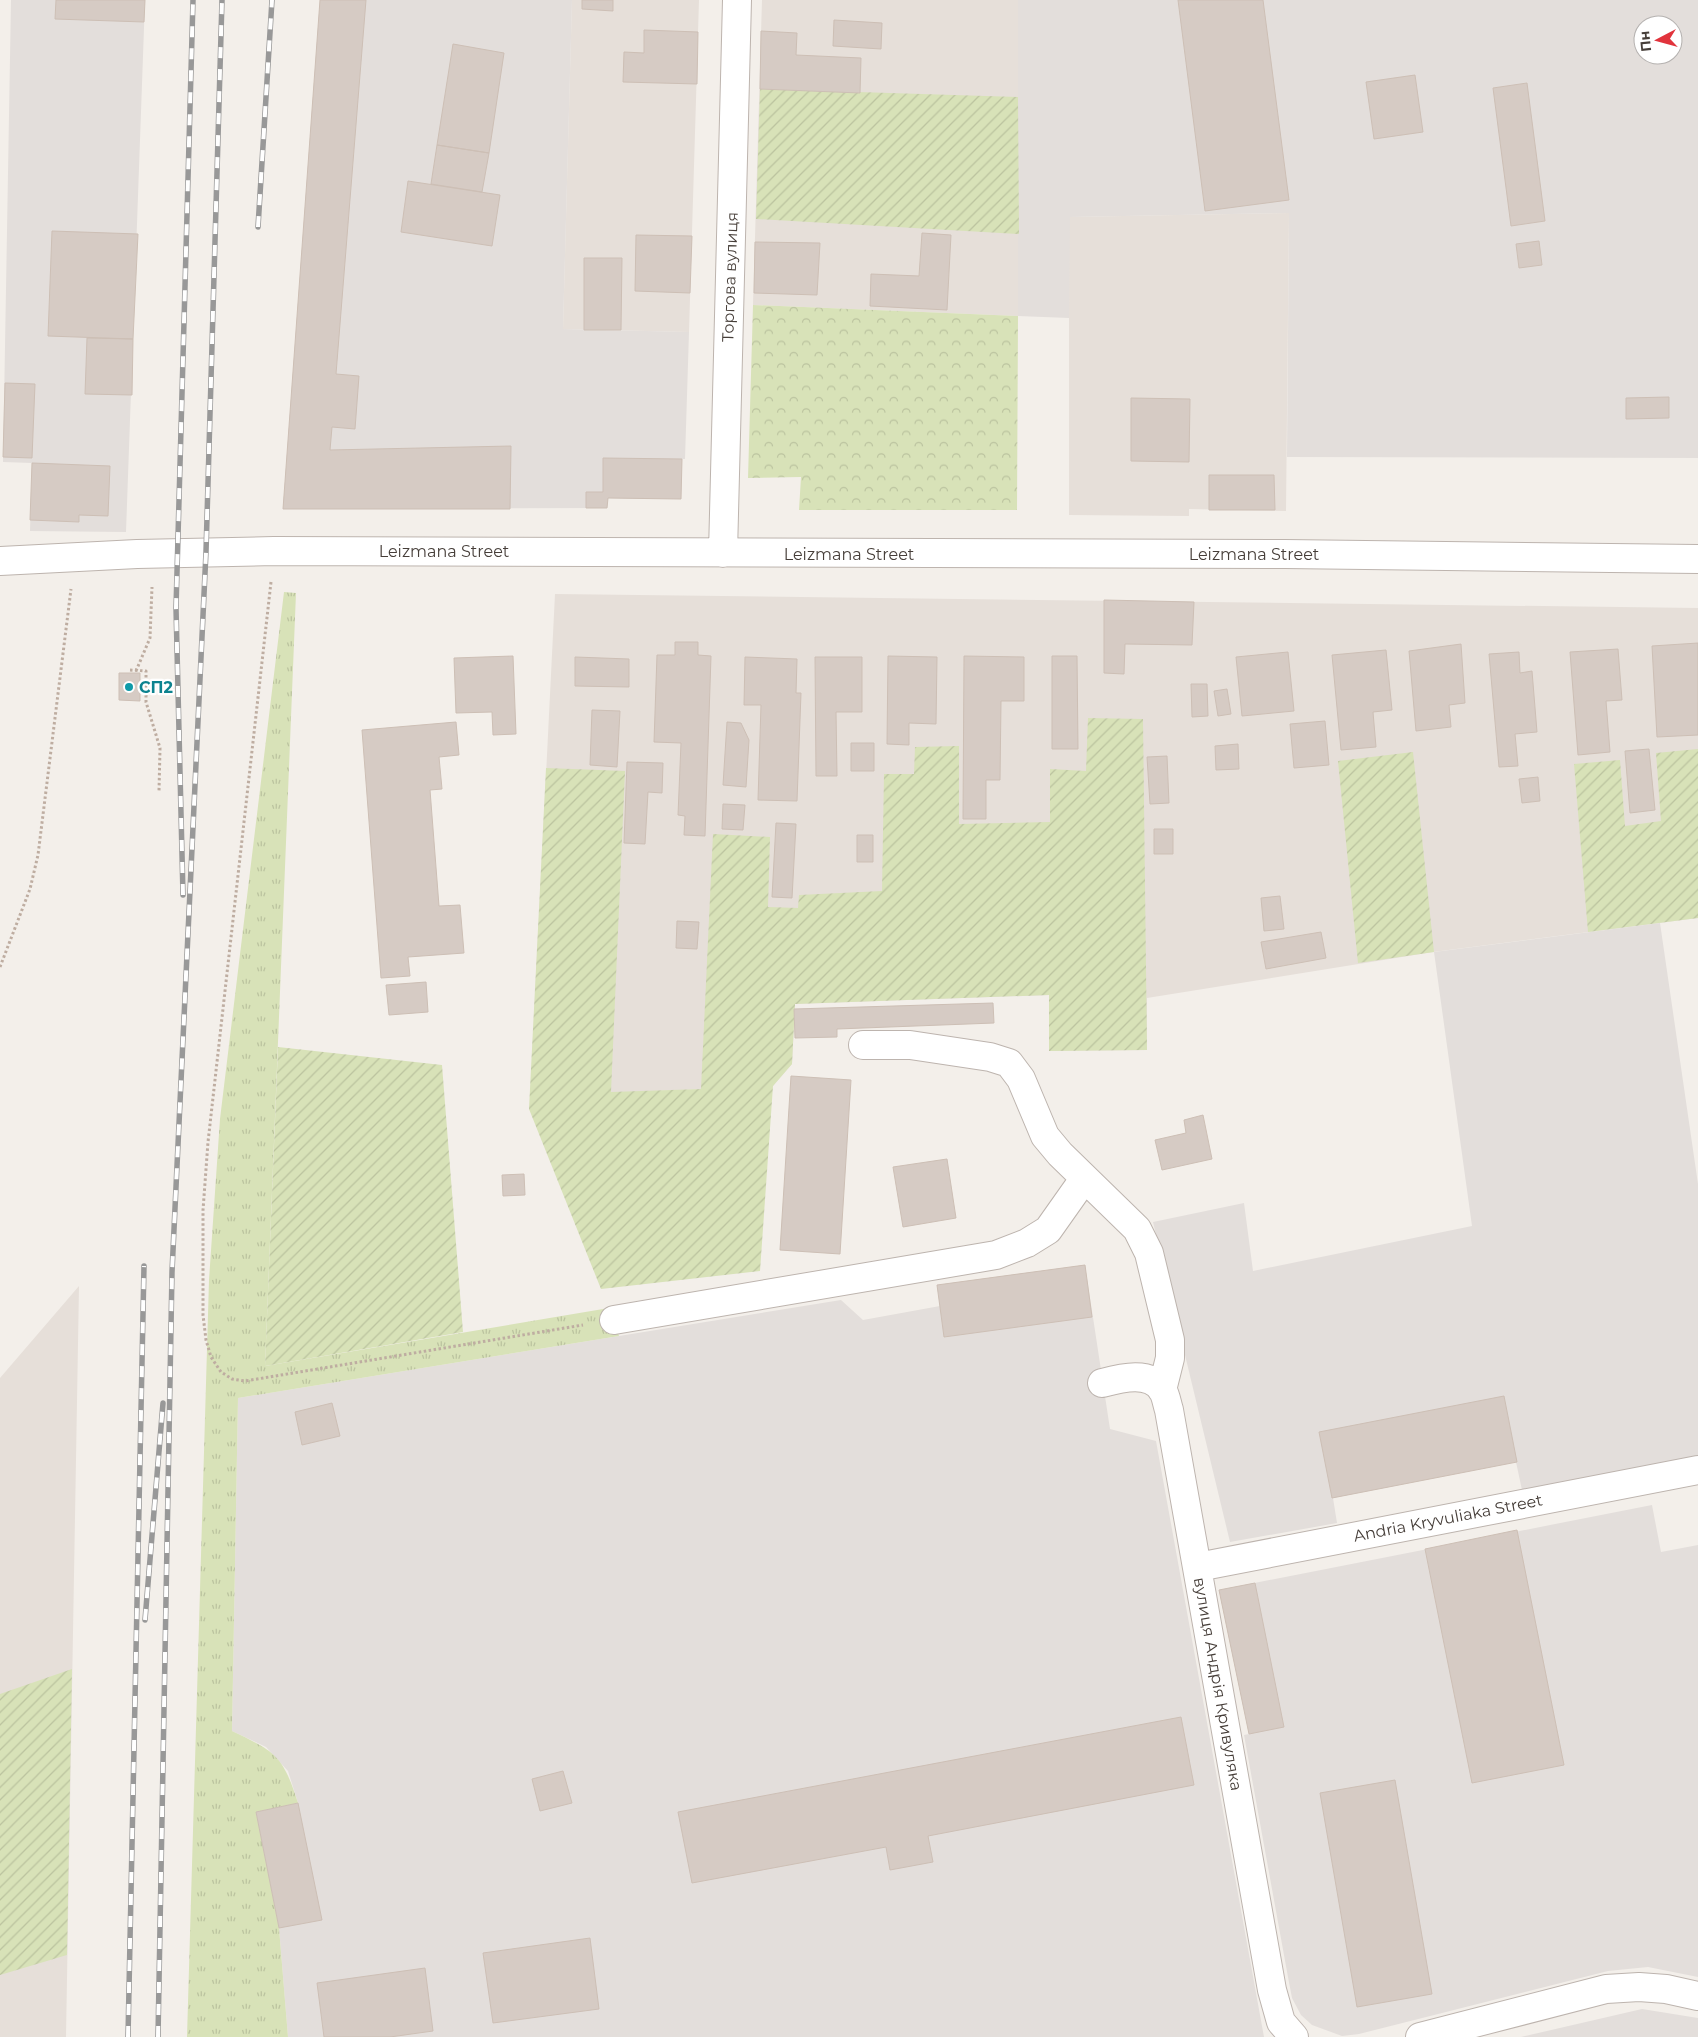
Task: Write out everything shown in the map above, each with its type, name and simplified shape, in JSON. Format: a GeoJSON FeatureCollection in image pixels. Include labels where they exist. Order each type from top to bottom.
{"type":"FeatureCollection","features":[{"type":"Feature","properties":{"kind":"street","name":"Торгова вулиця"},"geometry":{"type":"LineString","coordinates":[[723,554],[738,0]]}},
{"type":"Feature","properties":{"kind":"street","name":"Leizmana Street"},"geometry":{"type":"LineString","coordinates":[[0,561],[154,553],[274,551],[723,554],[1266,554],[1698,559]]}},
{"type":"Feature","properties":{"kind":"street"},"geometry":{"type":"LineString","coordinates":[[863,1045],[910,1045],[990,1057],[1009,1063],[1022,1079],[1045,1136],[1084,1179],[1136,1229],[1149,1253],[1170,1340],[1170,1358],[1162,1390],[1150,1380],[1135,1377],[1120,1378],[1102,1383]]}},
{"type":"Feature","properties":{"kind":"street"},"geometry":{"type":"LineString","coordinates":[[614,1320],[996,1255],[1027,1243],[1048,1230],[1084,1179]]}},
{"type":"Feature","properties":{"kind":"street","name":"вулиця Андрія Кривуляка"},"geometry":{"type":"LineString","coordinates":[[1162,1390],[1170,1410],[1272,1990],[1281,2022],[1294,2037]]}},
{"type":"Feature","properties":{"kind":"street","name":"Andria Kryvuliaka Street"},"geometry":{"type":"LineString","coordinates":[[1198,1567],[1698,1470]]}},
{"type":"Feature","properties":{"kind":"street"},"geometry":{"type":"LineString","coordinates":[[1420,2037],[1606,1989],[1638,1987],[1666,1989],[1698,1996]]}},
{"type":"Feature","properties":{"kind":"path"},"geometry":{"type":"LineString","coordinates":[[274,551],[204,1184],[203,1315],[211,1357],[221,1372],[232,1379],[245,1381],[614,1320]]}},
{"type":"Feature","properties":{"kind":"path"},"geometry":{"type":"LineString","coordinates":[[136,671],[150,638],[154,553]]}},
{"type":"Feature","properties":{"kind":"path"},"geometry":{"type":"LineString","coordinates":[[0,967],[30,889],[38,855],[75,556]]}},
{"type":"Feature","properties":{"kind":"path"},"geometry":{"type":"LineString","coordinates":[[130,670],[146,671],[146,702],[160,748],[159,791]]}},
{"type":"Feature","properties":{"kind":"shaded area"},"geometry":{"type":"Polygon","coordinates":[[[11,0],[145,0],[126,532],[30,531],[32,463],[3,462],[11,0]]]}},
{"type":"Feature","properties":{"kind":"shaded area"},"geometry":{"type":"Polygon","coordinates":[[[320,0],[572,0],[563,329],[689,332],[685,459],[682,459],[681,499],[608,498],[607,508],[283,509],[320,0]]]}},
{"type":"Feature","properties":{"kind":"shaded area"},"geometry":{"type":"Polygon","coordinates":[[[572,0],[699,0],[689,332],[563,329],[572,0]]]}},
{"type":"Feature","properties":{"kind":"shaded area"},"geometry":{"type":"Polygon","coordinates":[[[762,0],[1018,0],[1018,316],[753,305],[762,0]]]}},
{"type":"Feature","properties":{"kind":"shaded area"},"geometry":{"type":"Polygon","coordinates":[[[1018,0],[1698,0],[1698,458],[1287,457],[1289,213],[1070,217],[1069,318],[1018,316],[1018,0]]]}},
{"type":"Feature","properties":{"kind":"shaded area"},"geometry":{"type":"Polygon","coordinates":[[[1289,213],[1286,511],[1189,509],[1189,516],[1069,515],[1069,217],[1289,213]]]}},
{"type":"Feature","properties":{"kind":"shaded area"},"geometry":{"type":"Polygon","coordinates":[[[555,594],[1698,608],[1698,918],[1433,952],[1147,998],[1147,1050],[1049,1051],[1049,995],[795,1004],[792,1064],[773,1086],[611,1093],[532,1057],[555,594]]]}},
{"type":"Feature","properties":{"kind":"shaded area"},"geometry":{"type":"Polygon","coordinates":[[[1660,923],[1698,1184],[1698,1456],[1522,1490],[1516,1462],[1333,1498],[1337,1523],[1230,1542],[1153,1222],[1244,1203],[1253,1271],[1472,1226],[1434,952],[1660,923]]]}},
{"type":"Feature","properties":{"kind":"shaded area"},"geometry":{"type":"Polygon","coordinates":[[[1085,1265],[1110,1429],[1156,1441],[1264,2037],[288,2037],[279,1928],[256,1812],[298,1803],[288,1771],[266,1747],[232,1731],[238,1398],[841,1300],[863,1320],[940,1306],[937,1285],[1085,1265]]]}},
{"type":"Feature","properties":{"kind":"shaded area"},"geometry":{"type":"Polygon","coordinates":[[[79,1286],[66,2037],[0,2037],[0,1378],[79,1286]]]}},
{"type":"Feature","properties":{"kind":"shaded area"},"geometry":{"type":"Polygon","coordinates":[[[1652,1505],[1661,1552],[1698,1545],[1698,1977],[1648,1967],[1608,1971],[1359,2034],[1342,2036],[1312,2025],[1301,2015],[1292,1998],[1244,1735],[1249,1734],[1219,1590],[1652,1505]]]}},
{"type":"Feature","properties":{"kind":"shaded area"},"geometry":{"type":"Polygon","coordinates":[[[1642,2009],[1698,2018],[1698,2037],[1521,2037],[1642,2009]]]}},
{"type":"Feature","properties":{"kind":"green space"},"geometry":{"type":"Polygon","coordinates":[[[760,89],[1018,97],[1019,234],[756,219],[760,89]]]}},
{"type":"Feature","properties":{"kind":"green space"},"geometry":{"type":"Polygon","coordinates":[[[753,305],[1018,316],[1017,510],[799,510],[801,477],[748,478],[753,305]]]}},
{"type":"Feature","properties":{"kind":"green space"},"geometry":{"type":"Polygon","coordinates":[[[284,592],[296,593],[265,1366],[609,1308],[619,1336],[238,1398],[232,1731],[259,1744],[276,1757],[288,1775],[298,1803],[256,1812],[279,1928],[288,2037],[187,2037],[209,1280],[220,1119],[284,592]]]}},
{"type":"Feature","properties":{"kind":"green space"},"geometry":{"type":"Polygon","coordinates":[[[1088,718],[1143,719],[1147,1050],[1049,1051],[1049,995],[795,1004],[792,1064],[773,1086],[760,1271],[601,1289],[529,1109],[546,768],[625,771],[611,1092],[701,1089],[713,834],[770,837],[768,907],[798,908],[799,895],[882,891],[884,774],[914,774],[915,747],[959,746],[959,824],[1050,822],[1050,769],[1086,771],[1088,718]]]}},
{"type":"Feature","properties":{"kind":"green space"},"geometry":{"type":"Polygon","coordinates":[[[1698,749],[1698,918],[1588,932],[1574,764],[1620,760],[1625,826],[1661,821],[1656,753],[1698,749]]]}},
{"type":"Feature","properties":{"kind":"green space"},"geometry":{"type":"Polygon","coordinates":[[[1413,752],[1434,952],[1358,963],[1338,761],[1413,752]]]}},
{"type":"Feature","properties":{"kind":"green space"},"geometry":{"type":"Polygon","coordinates":[[[278,1047],[442,1065],[463,1332],[265,1366],[278,1047]]]}},
{"type":"Feature","properties":{"kind":"green space"},"geometry":{"type":"Polygon","coordinates":[[[72,1669],[67,1955],[0,1975],[0,1694],[72,1669]]]}},
{"type":"Feature","properties":{"kind":"building"},"geometry":{"type":"Polygon","coordinates":[[[56,0],[145,0],[144,22],[55,19],[56,0]]]}},
{"type":"Feature","properties":{"kind":"building"},"geometry":{"type":"Polygon","coordinates":[[[320,0],[366,0],[336,374],[359,376],[355,429],[332,427],[330,450],[511,446],[510,509],[283,509],[320,0]]]}},
{"type":"Feature","properties":{"kind":"building"},"geometry":{"type":"Polygon","coordinates":[[[582,0],[613,0],[613,11],[582,9],[582,0]]]}},
{"type":"Feature","properties":{"kind":"building"},"geometry":{"type":"Polygon","coordinates":[[[1178,0],[1263,0],[1289,200],[1205,211],[1178,0]]]}},
{"type":"Feature","properties":{"kind":"building"},"geometry":{"type":"Polygon","coordinates":[[[834,20],[882,23],[881,49],[833,46],[834,20]]]}},
{"type":"Feature","properties":{"kind":"building"},"geometry":{"type":"Polygon","coordinates":[[[644,30],[698,32],[697,84],[623,82],[624,52],[644,53],[644,30]]]}},
{"type":"Feature","properties":{"kind":"building"},"geometry":{"type":"Polygon","coordinates":[[[761,31],[797,33],[796,55],[861,58],[860,93],[760,89],[761,31]]]}},
{"type":"Feature","properties":{"kind":"building"},"geometry":{"type":"Polygon","coordinates":[[[453,44],[504,53],[489,153],[437,145],[453,44]]]}},
{"type":"Feature","properties":{"kind":"building"},"geometry":{"type":"Polygon","coordinates":[[[1415,75],[1423,132],[1374,139],[1366,82],[1415,75]]]}},
{"type":"Feature","properties":{"kind":"building"},"geometry":{"type":"Polygon","coordinates":[[[1527,83],[1545,221],[1511,226],[1493,88],[1527,83]]]}},
{"type":"Feature","properties":{"kind":"building"},"geometry":{"type":"Polygon","coordinates":[[[437,145],[489,153],[482,192],[431,184],[437,145]]]}},
{"type":"Feature","properties":{"kind":"building"},"geometry":{"type":"Polygon","coordinates":[[[408,181],[500,195],[492,246],[401,232],[408,181]]]}},
{"type":"Feature","properties":{"kind":"building"},"geometry":{"type":"Polygon","coordinates":[[[52,231],[138,234],[133,339],[48,336],[52,231]]]}},
{"type":"Feature","properties":{"kind":"building"},"geometry":{"type":"Polygon","coordinates":[[[922,233],[951,235],[947,310],[870,306],[871,274],[919,276],[922,233]]]}},
{"type":"Feature","properties":{"kind":"building"},"geometry":{"type":"Polygon","coordinates":[[[636,235],[692,236],[690,293],[635,291],[636,235]]]}},
{"type":"Feature","properties":{"kind":"building"},"geometry":{"type":"Polygon","coordinates":[[[1539,241],[1542,265],[1519,268],[1516,244],[1539,241]]]}},
{"type":"Feature","properties":{"kind":"building"},"geometry":{"type":"Polygon","coordinates":[[[755,242],[820,243],[817,295],[754,293],[755,242]]]}},
{"type":"Feature","properties":{"kind":"building"},"geometry":{"type":"Polygon","coordinates":[[[584,258],[622,258],[621,330],[584,330],[584,258]]]}},
{"type":"Feature","properties":{"kind":"building"},"geometry":{"type":"Polygon","coordinates":[[[87,338],[133,339],[132,395],[85,394],[87,338]]]}},
{"type":"Feature","properties":{"kind":"building"},"geometry":{"type":"Polygon","coordinates":[[[5,383],[35,384],[32,458],[3,457],[5,383]]]}},
{"type":"Feature","properties":{"kind":"building"},"geometry":{"type":"Polygon","coordinates":[[[1669,397],[1669,418],[1626,419],[1626,398],[1669,397]]]}},
{"type":"Feature","properties":{"kind":"building"},"geometry":{"type":"Polygon","coordinates":[[[1131,398],[1190,399],[1189,462],[1131,461],[1131,398]]]}},
{"type":"Feature","properties":{"kind":"building"},"geometry":{"type":"Polygon","coordinates":[[[603,458],[682,459],[681,499],[608,498],[607,508],[586,508],[586,492],[603,492],[603,458]]]}},
{"type":"Feature","properties":{"kind":"building"},"geometry":{"type":"Polygon","coordinates":[[[32,463],[110,466],[108,516],[79,515],[79,522],[30,520],[32,463]]]}},
{"type":"Feature","properties":{"kind":"building"},"geometry":{"type":"Polygon","coordinates":[[[1209,475],[1274,475],[1275,510],[1209,510],[1209,475]]]}},
{"type":"Feature","properties":{"kind":"building"},"geometry":{"type":"Polygon","coordinates":[[[1104,600],[1194,602],[1192,645],[1125,644],[1124,674],[1104,673],[1104,600]]]}},
{"type":"Feature","properties":{"kind":"building"},"geometry":{"type":"Polygon","coordinates":[[[675,642],[698,642],[698,655],[711,656],[705,836],[684,835],[685,816],[678,815],[681,743],[654,742],[657,655],[675,655],[675,642]]]}},
{"type":"Feature","properties":{"kind":"building"},"geometry":{"type":"Polygon","coordinates":[[[1698,643],[1698,735],[1657,737],[1652,646],[1698,643]]]}},
{"type":"Feature","properties":{"kind":"building"},"geometry":{"type":"Polygon","coordinates":[[[1461,644],[1465,703],[1449,705],[1451,727],[1416,731],[1409,651],[1461,644]]]}},
{"type":"Feature","properties":{"kind":"building"},"geometry":{"type":"Polygon","coordinates":[[[1618,649],[1622,700],[1606,701],[1610,752],[1578,755],[1570,652],[1618,649]]]}},
{"type":"Feature","properties":{"kind":"building"},"geometry":{"type":"Polygon","coordinates":[[[1386,650],[1392,710],[1373,712],[1376,747],[1341,750],[1332,655],[1386,650]]]}},
{"type":"Feature","properties":{"kind":"building"},"geometry":{"type":"Polygon","coordinates":[[[1288,652],[1294,711],[1242,716],[1236,657],[1288,652]]]}},
{"type":"Feature","properties":{"kind":"building"},"geometry":{"type":"Polygon","coordinates":[[[1519,652],[1520,673],[1532,671],[1537,732],[1515,734],[1518,766],[1499,767],[1489,654],[1519,652]]]}},
{"type":"Feature","properties":{"kind":"building"},"geometry":{"type":"Polygon","coordinates":[[[513,656],[516,734],[493,735],[492,712],[456,713],[454,658],[513,656]]]}},
{"type":"Feature","properties":{"kind":"building"},"geometry":{"type":"Polygon","coordinates":[[[888,656],[937,657],[936,724],[909,723],[909,745],[887,744],[888,656]]]}},
{"type":"Feature","properties":{"kind":"building"},"geometry":{"type":"Polygon","coordinates":[[[964,656],[1024,657],[1024,701],[1001,701],[1000,780],[986,780],[986,819],[963,819],[964,656]]]}},
{"type":"Feature","properties":{"kind":"building"},"geometry":{"type":"Polygon","coordinates":[[[1052,656],[1077,656],[1078,749],[1052,749],[1052,656]]]}},
{"type":"Feature","properties":{"kind":"building"},"geometry":{"type":"Polygon","coordinates":[[[575,657],[629,659],[629,687],[575,686],[575,657]]]}},
{"type":"Feature","properties":{"kind":"building"},"geometry":{"type":"Polygon","coordinates":[[[745,657],[797,659],[796,693],[801,693],[797,801],[758,800],[761,705],[744,705],[745,657]]]}},
{"type":"Feature","properties":{"kind":"building"},"geometry":{"type":"Polygon","coordinates":[[[815,657],[862,657],[862,712],[836,712],[837,776],[816,776],[815,657]]]}},
{"type":"Feature","properties":{"kind":"building","name":"СП2"},"geometry":{"type":"Polygon","coordinates":[[[119,673],[140,673],[140,701],[119,700],[119,673]]]}},
{"type":"Feature","properties":{"kind":"building"},"geometry":{"type":"Polygon","coordinates":[[[1191,684],[1207,684],[1208,716],[1192,717],[1191,684]]]}},
{"type":"Feature","properties":{"kind":"building"},"geometry":{"type":"Polygon","coordinates":[[[1227,689],[1231,714],[1218,716],[1214,691],[1227,689]]]}},
{"type":"Feature","properties":{"kind":"building"},"geometry":{"type":"Polygon","coordinates":[[[592,710],[620,711],[617,767],[590,765],[592,710]]]}},
{"type":"Feature","properties":{"kind":"building"},"geometry":{"type":"Polygon","coordinates":[[[1325,721],[1329,765],[1294,768],[1290,724],[1325,721]]]}},
{"type":"Feature","properties":{"kind":"building"},"geometry":{"type":"Polygon","coordinates":[[[456,722],[459,755],[439,757],[442,789],[430,790],[439,906],[460,905],[464,953],[408,957],[410,976],[381,978],[362,730],[456,722]]]}},
{"type":"Feature","properties":{"kind":"building"},"geometry":{"type":"Polygon","coordinates":[[[727,722],[741,723],[749,740],[746,787],[723,785],[727,722]]]}},
{"type":"Feature","properties":{"kind":"building"},"geometry":{"type":"Polygon","coordinates":[[[851,743],[874,743],[874,771],[851,771],[851,743]]]}},
{"type":"Feature","properties":{"kind":"building"},"geometry":{"type":"Polygon","coordinates":[[[1238,744],[1239,769],[1216,770],[1215,746],[1238,744]]]}},
{"type":"Feature","properties":{"kind":"building"},"geometry":{"type":"Polygon","coordinates":[[[1649,749],[1655,810],[1630,813],[1625,751],[1649,749]]]}},
{"type":"Feature","properties":{"kind":"building"},"geometry":{"type":"Polygon","coordinates":[[[1167,756],[1169,803],[1150,804],[1147,757],[1167,756]]]}},
{"type":"Feature","properties":{"kind":"building"},"geometry":{"type":"Polygon","coordinates":[[[627,762],[663,763],[662,793],[648,792],[645,844],[624,843],[627,762]]]}},
{"type":"Feature","properties":{"kind":"building"},"geometry":{"type":"Polygon","coordinates":[[[1538,777],[1540,801],[1522,803],[1519,779],[1538,777]]]}},
{"type":"Feature","properties":{"kind":"building"},"geometry":{"type":"Polygon","coordinates":[[[723,804],[745,805],[743,830],[722,829],[723,804]]]}},
{"type":"Feature","properties":{"kind":"building"},"geometry":{"type":"Polygon","coordinates":[[[776,823],[796,824],[792,898],[772,897],[776,823]]]}},
{"type":"Feature","properties":{"kind":"building"},"geometry":{"type":"Polygon","coordinates":[[[1154,829],[1173,829],[1173,854],[1154,854],[1154,829]]]}},
{"type":"Feature","properties":{"kind":"building"},"geometry":{"type":"Polygon","coordinates":[[[857,835],[873,835],[873,862],[857,862],[857,835]]]}},
{"type":"Feature","properties":{"kind":"building"},"geometry":{"type":"Polygon","coordinates":[[[1280,896],[1284,929],[1264,931],[1261,898],[1280,896]]]}},
{"type":"Feature","properties":{"kind":"building"},"geometry":{"type":"Polygon","coordinates":[[[677,921],[699,922],[697,949],[676,948],[677,921]]]}},
{"type":"Feature","properties":{"kind":"building"},"geometry":{"type":"Polygon","coordinates":[[[1321,932],[1326,958],[1266,969],[1261,942],[1321,932]]]}},
{"type":"Feature","properties":{"kind":"building"},"geometry":{"type":"Polygon","coordinates":[[[426,982],[428,1012],[389,1015],[386,985],[426,982]]]}},
{"type":"Feature","properties":{"kind":"building"},"geometry":{"type":"Polygon","coordinates":[[[993,1003],[994,1023],[837,1029],[837,1037],[795,1038],[794,1009],[993,1003]]]}},
{"type":"Feature","properties":{"kind":"building"},"geometry":{"type":"Polygon","coordinates":[[[791,1076],[851,1080],[840,1254],[780,1250],[791,1076]]]}},
{"type":"Feature","properties":{"kind":"building"},"geometry":{"type":"Polygon","coordinates":[[[1203,1115],[1212,1159],[1162,1170],[1155,1140],[1186,1133],[1184,1120],[1203,1115]]]}},
{"type":"Feature","properties":{"kind":"building"},"geometry":{"type":"Polygon","coordinates":[[[947,1159],[956,1218],[903,1227],[893,1167],[947,1159]]]}},
{"type":"Feature","properties":{"kind":"building"},"geometry":{"type":"Polygon","coordinates":[[[524,1174],[525,1195],[503,1196],[502,1175],[524,1174]]]}},
{"type":"Feature","properties":{"kind":"building"},"geometry":{"type":"Polygon","coordinates":[[[1085,1265],[1092,1317],[944,1337],[937,1285],[1085,1265]]]}},
{"type":"Feature","properties":{"kind":"building"},"geometry":{"type":"Polygon","coordinates":[[[1504,1396],[1517,1462],[1332,1498],[1319,1432],[1504,1396]]]}},
{"type":"Feature","properties":{"kind":"building"},"geometry":{"type":"Polygon","coordinates":[[[332,1403],[340,1436],[302,1445],[295,1412],[332,1403]]]}},
{"type":"Feature","properties":{"kind":"building"},"geometry":{"type":"Polygon","coordinates":[[[1517,1530],[1564,1765],[1472,1783],[1425,1549],[1517,1530]]]}},
{"type":"Feature","properties":{"kind":"building"},"geometry":{"type":"Polygon","coordinates":[[[1255,1583],[1284,1727],[1249,1734],[1219,1590],[1255,1583]]]}},
{"type":"Feature","properties":{"kind":"building"},"geometry":{"type":"Polygon","coordinates":[[[1181,1717],[1194,1785],[928,1836],[933,1862],[890,1870],[886,1847],[692,1883],[678,1812],[1181,1717]]]}},
{"type":"Feature","properties":{"kind":"building"},"geometry":{"type":"Polygon","coordinates":[[[563,1771],[572,1803],[540,1811],[532,1779],[563,1771]]]}},
{"type":"Feature","properties":{"kind":"building"},"geometry":{"type":"Polygon","coordinates":[[[1395,1780],[1432,1994],[1357,2007],[1320,1793],[1395,1780]]]}},
{"type":"Feature","properties":{"kind":"building"},"geometry":{"type":"Polygon","coordinates":[[[298,1803],[322,1920],[279,1928],[256,1812],[298,1803]]]}},
{"type":"Feature","properties":{"kind":"building"},"geometry":{"type":"Polygon","coordinates":[[[590,1938],[599,2009],[493,2023],[483,1953],[590,1938]]]}},
{"type":"Feature","properties":{"kind":"building"},"geometry":{"type":"Polygon","coordinates":[[[425,1968],[433,2031],[390,2037],[324,2037],[317,1983],[425,1968]]]}},
{"type":"Feature","properties":{"kind":"railway"},"geometry":{"type":"LineString","coordinates":[[183,895],[176,608],[193,0]]}},
{"type":"Feature","properties":{"kind":"railway"},"geometry":{"type":"LineString","coordinates":[[158,2037],[172,1272],[206,552],[222,0]]}},
{"type":"Feature","properties":{"kind":"railway"},"geometry":{"type":"LineString","coordinates":[[258,227],[272,0]]}},
{"type":"Feature","properties":{"kind":"railway"},"geometry":{"type":"LineString","coordinates":[[128,2037],[144,1266]]}},
{"type":"Feature","properties":{"kind":"railway"},"geometry":{"type":"LineString","coordinates":[[145,1620],[163,1403]]}},
{"type":"Feature","properties":{"kind":"place","name":"СП2"},"geometry":{"type":"Point","coordinates":[129,687]}}]}
